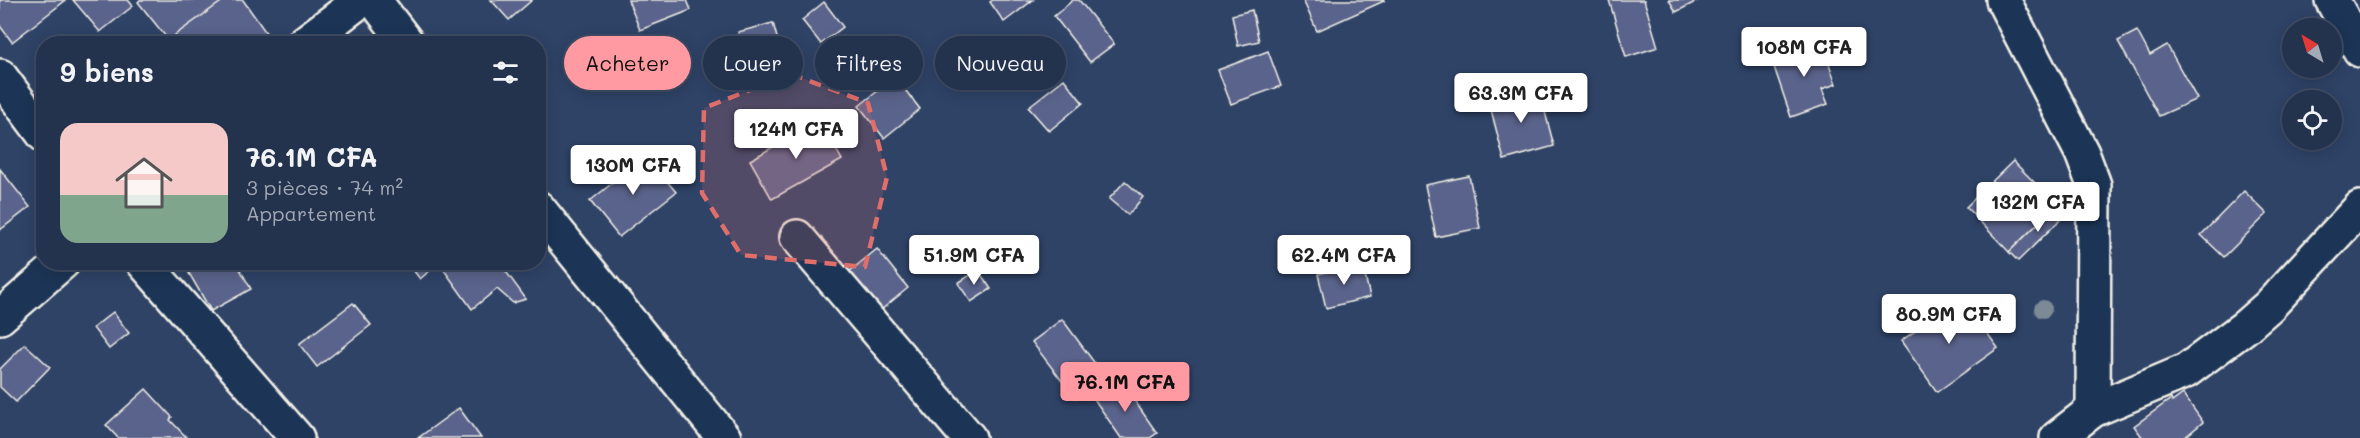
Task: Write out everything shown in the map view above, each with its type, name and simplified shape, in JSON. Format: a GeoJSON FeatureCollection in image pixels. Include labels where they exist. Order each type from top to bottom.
{"type":"FeatureCollection","features":[{"type":"Feature","properties":{"kind":"street"},"geometry":{"type":"LineString","coordinates":[[314,36],[361,0]]}},
{"type":"Feature","properties":{"kind":"street"},"geometry":{"type":"LineString","coordinates":[[374,0],[402,36]]}},
{"type":"Feature","properties":{"kind":"street"},"geometry":{"type":"LineString","coordinates":[[2002,0],[2082,153],[2094,185],[2093,410]]}},
{"type":"Feature","properties":{"kind":"street"},"geometry":{"type":"LineString","coordinates":[[2332,0],[2360,50]]}},
{"type":"Feature","properties":{"kind":"street"},"geometry":{"type":"LineString","coordinates":[[0,76],[36,124]]}},
{"type":"Feature","properties":{"kind":"street"},"geometry":{"type":"LineString","coordinates":[[2056,438],[2093,410],[2186,371],[2245,327],[2269,306],[2360,208]]}},
{"type":"Feature","properties":{"kind":"street"},"geometry":{"type":"LineString","coordinates":[[546,218],[724,438]]}},
{"type":"Feature","properties":{"kind":"street"},"geometry":{"type":"LineString","coordinates":[[797,237],[969,438]]}},
{"type":"Feature","properties":{"kind":"street"},"geometry":{"type":"LineString","coordinates":[[0,317],[54,270]]}},
{"type":"Feature","properties":{"kind":"street"},"geometry":{"type":"LineString","coordinates":[[150,270],[297,438]]}},
{"type":"Feature","properties":{"kind":"highlighted area"},"geometry":{"type":"Polygon","coordinates":[[[791,74],[868,103],[887,177],[865,267],[741,255],[702,193],[704,108],[791,74]]]}},
{"type":"Feature","properties":{"kind":"building"},"geometry":{"type":"Polygon","coordinates":[[[0,0],[66,0],[12,42],[0,26],[0,0]]]}},
{"type":"Feature","properties":{"kind":"building"},"geometry":{"type":"Polygon","coordinates":[[[73,0],[128,0],[133,6],[100,32],[73,0]]]}},
{"type":"Feature","properties":{"kind":"building"},"geometry":{"type":"Polygon","coordinates":[[[140,0],[224,0],[178,36],[165,36],[138,2],[140,0]]]}},
{"type":"Feature","properties":{"kind":"building"},"geometry":{"type":"Polygon","coordinates":[[[224,0],[243,0],[267,34],[264,36],[175,35],[224,0]]]}},
{"type":"Feature","properties":{"kind":"building"},"geometry":{"type":"Polygon","coordinates":[[[491,0],[532,0],[509,20],[491,0]]]}},
{"type":"Feature","properties":{"kind":"building"},"geometry":{"type":"Polygon","coordinates":[[[628,0],[687,0],[691,10],[640,30],[628,0]]]}},
{"type":"Feature","properties":{"kind":"building"},"geometry":{"type":"Polygon","coordinates":[[[993,0],[1033,0],[1004,22],[990,2],[993,0]]]}},
{"type":"Feature","properties":{"kind":"building"},"geometry":{"type":"Polygon","coordinates":[[[1073,0],[1079,0],[1114,44],[1090,62],[1054,16],[1073,0]]]}},
{"type":"Feature","properties":{"kind":"building"},"geometry":{"type":"Polygon","coordinates":[[[1303,0],[1384,0],[1384,1],[1317,31],[1303,0]]]}},
{"type":"Feature","properties":{"kind":"building"},"geometry":{"type":"Polygon","coordinates":[[[1609,0],[1644,0],[1658,47],[1626,57],[1609,0]]]}},
{"type":"Feature","properties":{"kind":"building"},"geometry":{"type":"Polygon","coordinates":[[[1669,0],[1699,0],[1676,12],[1669,0]]]}},
{"type":"Feature","properties":{"kind":"building"},"geometry":{"type":"Polygon","coordinates":[[[824,2],[843,27],[831,36],[815,36],[802,20],[824,2]]]}},
{"type":"Feature","properties":{"kind":"building"},"geometry":{"type":"Polygon","coordinates":[[[1252,10],[1259,41],[1238,46],[1232,15],[1252,10]]]}},
{"type":"Feature","properties":{"kind":"building"},"geometry":{"type":"Polygon","coordinates":[[[773,23],[777,36],[739,36],[738,32],[773,23]]]}},
{"type":"Feature","properties":{"kind":"building"},"geometry":{"type":"Polygon","coordinates":[[[2137,31],[2150,55],[2167,45],[2197,99],[2159,116],[2118,41],[2137,31]]]}},
{"type":"Feature","properties":{"kind":"building"},"geometry":{"type":"Polygon","coordinates":[[[1821,41],[1836,84],[1822,89],[1828,104],[1791,117],[1771,58],[1821,41]]]}},
{"type":"Feature","properties":{"kind":"building"},"geometry":{"type":"Polygon","coordinates":[[[1268,51],[1281,86],[1231,104],[1218,70],[1268,51]]]}},
{"type":"Feature","properties":{"kind":"building"},"geometry":{"type":"Polygon","coordinates":[[[1066,82],[1083,103],[1049,131],[1028,107],[1050,90],[1066,90],[1066,82]]]}},
{"type":"Feature","properties":{"kind":"building"},"geometry":{"type":"Polygon","coordinates":[[[1539,89],[1554,146],[1504,160],[1489,102],[1539,89]]]}},
{"type":"Feature","properties":{"kind":"building"},"geometry":{"type":"Polygon","coordinates":[[[879,90],[905,90],[920,109],[884,138],[859,106],[879,90]]]}},
{"type":"Feature","properties":{"kind":"building"},"geometry":{"type":"Polygon","coordinates":[[[820,121],[842,160],[772,199],[750,160],[820,121]]]}},
{"type":"Feature","properties":{"kind":"building"},"geometry":{"type":"Polygon","coordinates":[[[646,156],[676,192],[619,237],[590,201],[646,156]]]}},
{"type":"Feature","properties":{"kind":"building"},"geometry":{"type":"Polygon","coordinates":[[[2013,161],[2057,205],[2009,252],[1966,207],[2013,161]]]}},
{"type":"Feature","properties":{"kind":"building"},"geometry":{"type":"Polygon","coordinates":[[[0,169],[30,207],[0,230],[0,169]]]}},
{"type":"Feature","properties":{"kind":"building"},"geometry":{"type":"Polygon","coordinates":[[[1469,176],[1480,228],[1436,237],[1425,185],[1469,176]]]}},
{"type":"Feature","properties":{"kind":"building"},"geometry":{"type":"Polygon","coordinates":[[[1125,181],[1143,197],[1128,215],[1109,199],[1125,181]]]}},
{"type":"Feature","properties":{"kind":"building"},"geometry":{"type":"Polygon","coordinates":[[[2244,191],[2267,214],[2224,257],[2201,235],[2244,191]]]}},
{"type":"Feature","properties":{"kind":"building"},"geometry":{"type":"Polygon","coordinates":[[[2057,205],[2066,214],[2018,261],[2009,252],[2057,205]]]}},
{"type":"Feature","properties":{"kind":"building"},"geometry":{"type":"Polygon","coordinates":[[[877,249],[908,288],[870,319],[839,280],[877,249]]]}},
{"type":"Feature","properties":{"kind":"building"},"geometry":{"type":"Polygon","coordinates":[[[1362,263],[1370,297],[1326,308],[1318,274],[1362,263]]]}},
{"type":"Feature","properties":{"kind":"building"},"geometry":{"type":"Polygon","coordinates":[[[187,270],[240,270],[251,289],[211,311],[187,270]]]}},
{"type":"Feature","properties":{"kind":"building"},"geometry":{"type":"Polygon","coordinates":[[[413,270],[431,270],[420,279],[413,270]]]}},
{"type":"Feature","properties":{"kind":"building"},"geometry":{"type":"Polygon","coordinates":[[[444,270],[505,270],[526,299],[513,303],[497,289],[472,309],[444,270]]]}},
{"type":"Feature","properties":{"kind":"building"},"geometry":{"type":"Polygon","coordinates":[[[978,270],[991,289],[971,302],[958,283],[978,270]]]}},
{"type":"Feature","properties":{"kind":"building"},"geometry":{"type":"Polygon","coordinates":[[[1962,298],[1998,348],[1937,392],[1901,341],[1962,298]]]}},
{"type":"Feature","properties":{"kind":"building"},"geometry":{"type":"Polygon","coordinates":[[[353,303],[371,325],[317,367],[299,344],[353,303]]]}},
{"type":"Feature","properties":{"kind":"building"},"geometry":{"type":"Polygon","coordinates":[[[113,312],[129,333],[109,349],[93,328],[113,312]]]}},
{"type":"Feature","properties":{"kind":"building"},"geometry":{"type":"Polygon","coordinates":[[[1062,319],[1105,377],[1075,398],[1032,342],[1062,319]]]}},
{"type":"Feature","properties":{"kind":"building"},"geometry":{"type":"Polygon","coordinates":[[[25,344],[50,367],[16,402],[0,387],[0,369],[25,344]]]}},
{"type":"Feature","properties":{"kind":"building"},"geometry":{"type":"Polygon","coordinates":[[[1120,380],[1157,433],[1150,438],[1121,438],[1094,399],[1120,380]]]}},
{"type":"Feature","properties":{"kind":"building"},"geometry":{"type":"Polygon","coordinates":[[[146,389],[172,417],[170,420],[187,438],[118,438],[106,425],[146,389]]]}},
{"type":"Feature","properties":{"kind":"building"},"geometry":{"type":"Polygon","coordinates":[[[2183,394],[2203,422],[2184,438],[2143,438],[2134,426],[2171,399],[2172,402],[2183,394]]]}},
{"type":"Feature","properties":{"kind":"building"},"geometry":{"type":"Polygon","coordinates":[[[459,408],[481,438],[418,438],[459,408]]]}}]}
